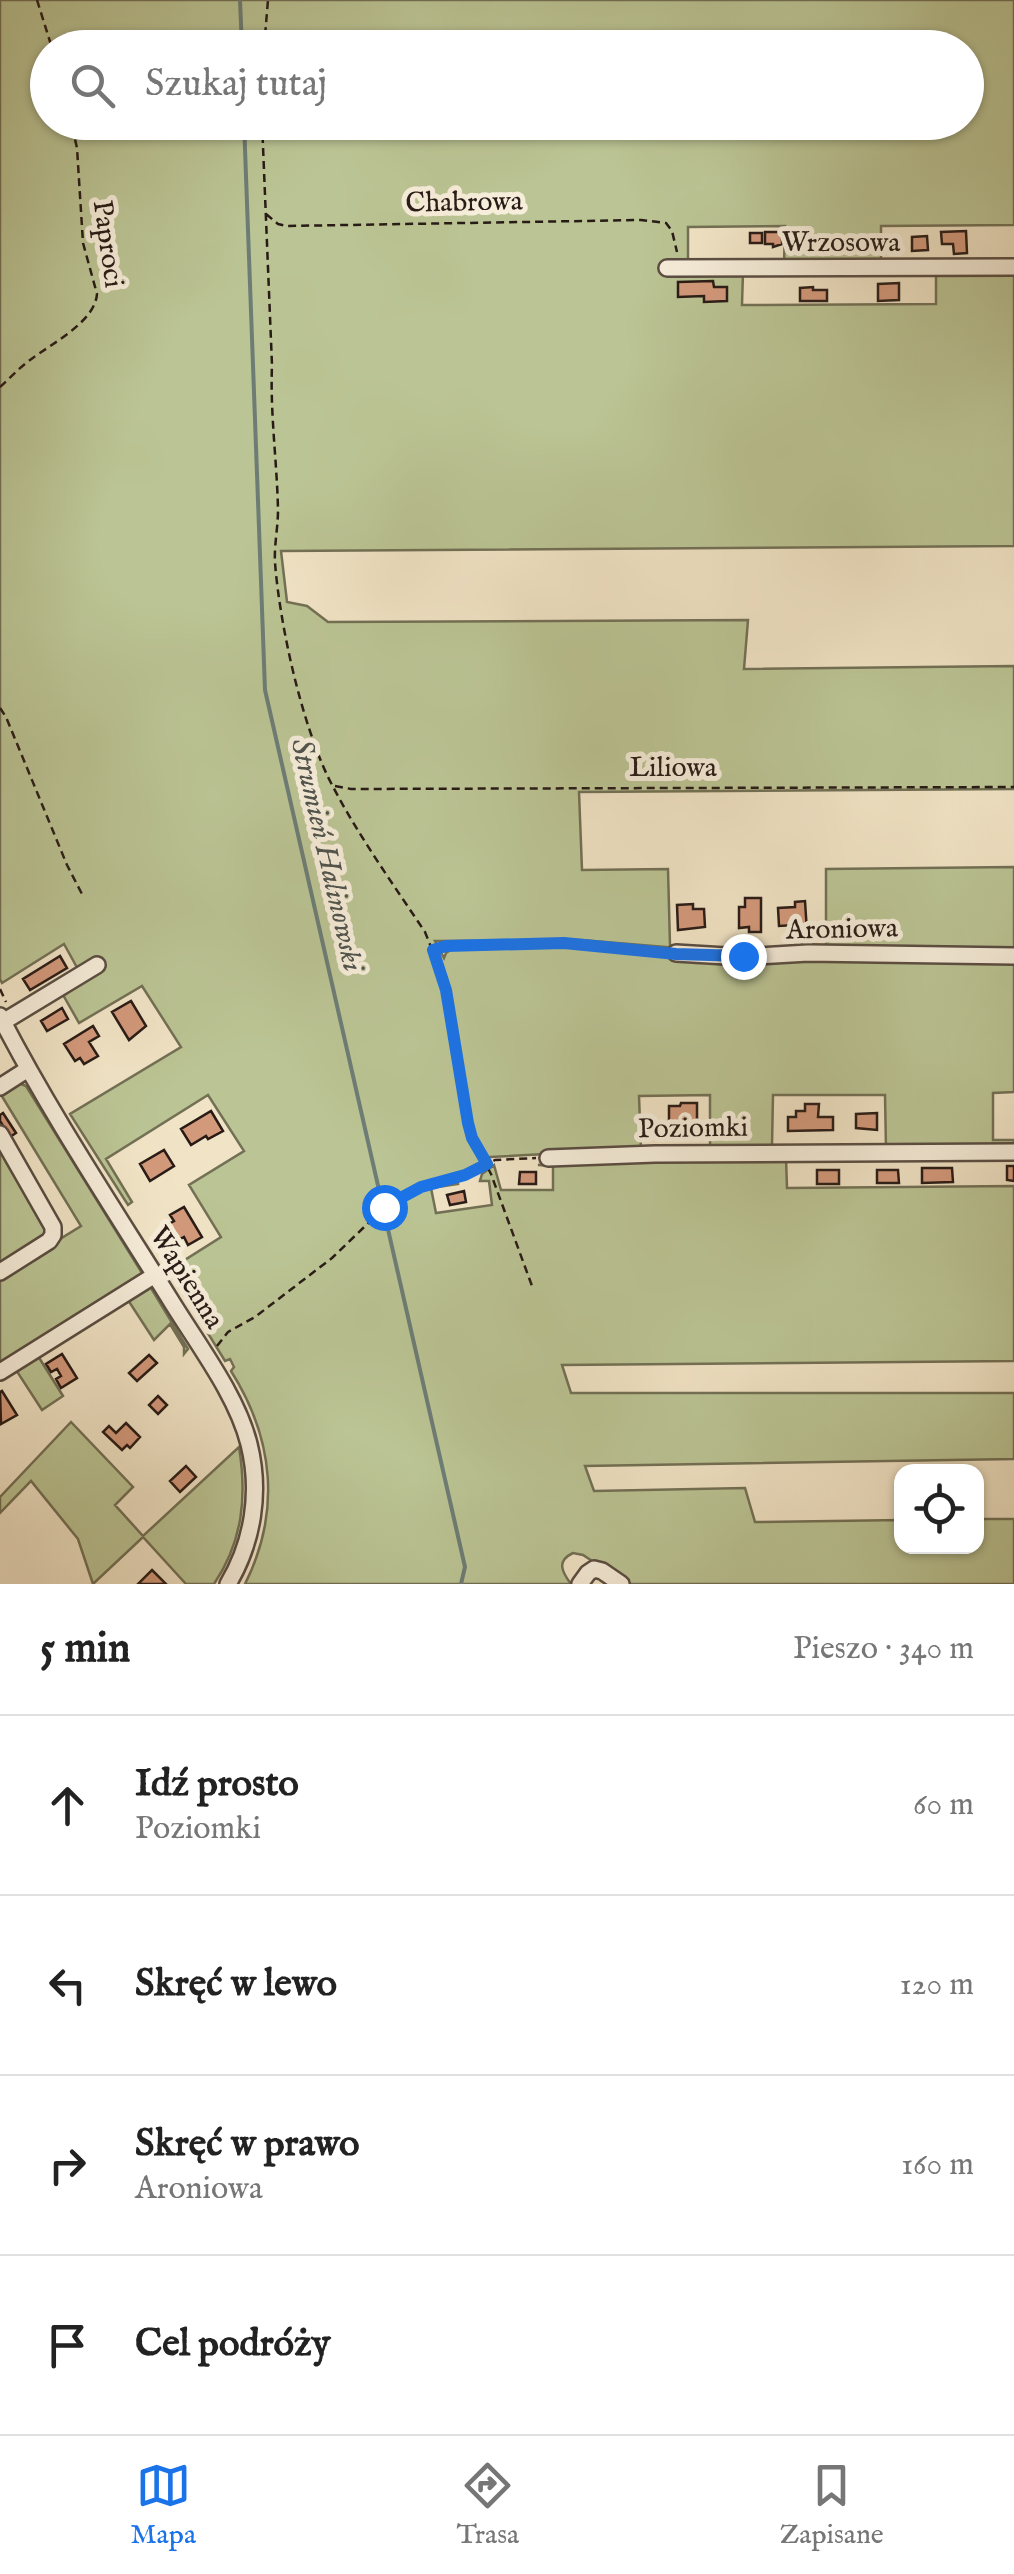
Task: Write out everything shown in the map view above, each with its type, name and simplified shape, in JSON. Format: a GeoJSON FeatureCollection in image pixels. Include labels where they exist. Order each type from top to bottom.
{"type":"FeatureCollection","features":[{"type":"Feature","properties":{"kind":"street","name":"Wrzosowa"},"geometry":{"type":"LineString","coordinates":[[674,268],[1014,267]]}},
{"type":"Feature","properties":{"kind":"street","name":"Aroniowa"},"geometry":{"type":"LineString","coordinates":[[676,954],[1014,956]]}},
{"type":"Feature","properties":{"kind":"street"},"geometry":{"type":"LineString","coordinates":[[2,1019],[97,965]]}},
{"type":"Feature","properties":{"kind":"street","name":"Wapienna"},"geometry":{"type":"LineString","coordinates":[[2,1019],[28,1069],[207,1358],[244,1426],[254,1469],[251,1528],[228,1584]]}},
{"type":"Feature","properties":{"kind":"street"},"geometry":{"type":"LineString","coordinates":[[0,1086],[28,1069]]}},
{"type":"Feature","properties":{"kind":"street"},"geometry":{"type":"LineString","coordinates":[[0,1134],[53,1227],[49,1241],[0,1272]]}},
{"type":"Feature","properties":{"kind":"street","name":"Poziomki"},"geometry":{"type":"LineString","coordinates":[[548,1158],[1014,1152]]}},
{"type":"Feature","properties":{"kind":"street"},"geometry":{"type":"LineString","coordinates":[[0,1372],[155,1275]]}},
{"type":"Feature","properties":{"kind":"street"},"geometry":{"type":"LineString","coordinates":[[580,1584],[594,1569],[622,1584]]}},
{"type":"Feature","properties":{"kind":"path"},"geometry":{"type":"LineString","coordinates":[[37,0],[46,30]]}},
{"type":"Feature","properties":{"kind":"path"},"geometry":{"type":"LineString","coordinates":[[266,30],[268,0]]}},
{"type":"Feature","properties":{"kind":"path","name":"Paproci"},"geometry":{"type":"LineString","coordinates":[[0,388],[27,362],[82,321],[96,302],[84,243],[75,140]]}},
{"type":"Feature","properties":{"kind":"path"},"geometry":{"type":"LineString","coordinates":[[263,140],[271,418],[278,514],[275,563],[298,689],[326,773],[433,950],[446,990],[472,1138],[487,1164],[532,1286]]}},
{"type":"Feature","properties":{"kind":"path","name":"Chabrowa"},"geometry":{"type":"LineString","coordinates":[[266,214],[287,226],[641,220],[666,223],[672,231],[674,268]]}},
{"type":"Feature","properties":{"kind":"path"},"geometry":{"type":"LineString","coordinates":[[0,708],[84,898]]}},
{"type":"Feature","properties":{"kind":"path","name":"Liliowa"},"geometry":{"type":"LineString","coordinates":[[334,786],[1014,787]]}},
{"type":"Feature","properties":{"kind":"path"},"geometry":{"type":"LineString","coordinates":[[433,950],[446,946],[564,943],[676,954]]}},
{"type":"Feature","properties":{"kind":"path"},"geometry":{"type":"LineString","coordinates":[[207,1358],[228,1332],[255,1317],[332,1258],[384,1207],[421,1187],[465,1175],[502,1159],[548,1158]]}},
{"type":"Feature","properties":{"kind":"green space"},"geometry":{"type":"Polygon","coordinates":[[[0,0],[1014,0],[1014,225],[881,226],[881,264],[864,260],[784,264],[785,226],[688,227],[688,262],[743,272],[742,305],[936,304],[936,271],[1014,272],[1014,546],[281,551],[287,602],[307,606],[328,622],[748,620],[744,669],[1014,666],[1014,789],[579,792],[582,870],[668,869],[670,945],[690,949],[581,940],[435,941],[444,958],[452,949],[554,946],[640,951],[696,963],[815,958],[1014,962],[1014,1092],[993,1093],[993,1140],[1014,1140],[1014,1147],[886,1149],[885,1095],[773,1095],[772,1146],[710,1150],[710,1095],[639,1096],[641,1149],[490,1157],[457,1175],[458,1184],[431,1188],[436,1213],[492,1205],[489,1181],[480,1181],[482,1174],[494,1165],[501,1190],[553,1190],[553,1166],[538,1165],[786,1158],[787,1188],[1014,1186],[1014,1361],[562,1365],[571,1393],[1014,1393],[1014,1459],[585,1466],[594,1491],[745,1488],[755,1522],[894,1520],[894,1554],[984,1554],[984,1519],[1014,1519],[1014,1584],[627,1584],[583,1555],[573,1553],[562,1567],[571,1584],[245,1584],[264,1530],[268,1503],[264,1449],[231,1371],[234,1367],[230,1359],[225,1361],[169,1270],[221,1237],[189,1185],[244,1151],[208,1095],[106,1159],[132,1202],[128,1205],[70,1114],[181,1047],[142,986],[79,1023],[58,986],[80,973],[64,944],[2,983],[0,0]]]}},
{"type":"Feature","properties":{"kind":"green space"},"geometry":{"type":"Polygon","coordinates":[[[1014,867],[1014,954],[826,948],[826,869],[1014,867]]]}},
{"type":"Feature","properties":{"kind":"green space"},"geometry":{"type":"Polygon","coordinates":[[[19,1083],[26,1086],[142,1273],[139,1280],[0,1368],[0,1276],[81,1226],[0,1093],[19,1083]]]}},
{"type":"Feature","properties":{"kind":"green space"},"geometry":{"type":"Polygon","coordinates":[[[0,1144],[47,1225],[43,1237],[0,1265],[0,1144]]]}},
{"type":"Feature","properties":{"kind":"green space"},"geometry":{"type":"Polygon","coordinates":[[[147,1286],[188,1349],[184,1354],[170,1324],[154,1340],[126,1297],[147,1286]]]}},
{"type":"Feature","properties":{"kind":"green space"},"geometry":{"type":"Polygon","coordinates":[[[38,1356],[63,1396],[42,1410],[16,1370],[38,1356]]]}},
{"type":"Feature","properties":{"kind":"green space"},"geometry":{"type":"Polygon","coordinates":[[[71,1422],[133,1487],[115,1505],[143,1536],[239,1447],[243,1483],[237,1535],[214,1584],[186,1584],[143,1537],[93,1584],[78,1539],[31,1481],[0,1513],[0,1497],[71,1422]]]}},
{"type":"Feature","properties":{"kind":"building"},"geometry":{"type":"Polygon","coordinates":[[[966,231],[967,253],[954,254],[953,244],[942,244],[941,232],[966,231]]]}},
{"type":"Feature","properties":{"kind":"building"},"geometry":{"type":"Polygon","coordinates":[[[765,232],[782,232],[782,244],[765,244],[765,232]]]}},
{"type":"Feature","properties":{"kind":"building"},"geometry":{"type":"Polygon","coordinates":[[[750,233],[762,233],[762,243],[750,243],[750,233]]]}},
{"type":"Feature","properties":{"kind":"building"},"geometry":{"type":"Polygon","coordinates":[[[927,236],[928,250],[912,251],[912,237],[927,236]]]}},
{"type":"Feature","properties":{"kind":"building"},"geometry":{"type":"Polygon","coordinates":[[[713,281],[714,287],[727,287],[727,301],[704,302],[704,296],[678,297],[678,282],[713,281]]]}},
{"type":"Feature","properties":{"kind":"building"},"geometry":{"type":"Polygon","coordinates":[[[899,283],[899,300],[878,301],[878,284],[899,283]]]}},
{"type":"Feature","properties":{"kind":"building"},"geometry":{"type":"Polygon","coordinates":[[[800,288],[827,290],[827,301],[800,301],[800,288]]]}},
{"type":"Feature","properties":{"kind":"building"},"geometry":{"type":"Polygon","coordinates":[[[745,898],[761,898],[761,932],[739,928],[739,907],[745,907],[745,898]]]}},
{"type":"Feature","properties":{"kind":"building"},"geometry":{"type":"Polygon","coordinates":[[[805,901],[807,932],[795,933],[795,925],[779,926],[778,908],[795,907],[795,902],[805,901]]]}},
{"type":"Feature","properties":{"kind":"building"},"geometry":{"type":"Polygon","coordinates":[[[693,904],[693,909],[704,909],[705,927],[678,930],[677,905],[693,904]]]}},
{"type":"Feature","properties":{"kind":"building"},"geometry":{"type":"Polygon","coordinates":[[[60,956],[67,968],[30,990],[23,979],[60,956]]]}},
{"type":"Feature","properties":{"kind":"building"},"geometry":{"type":"Polygon","coordinates":[[[131,1001],[146,1026],[129,1040],[112,1012],[131,1001]]]}},
{"type":"Feature","properties":{"kind":"building"},"geometry":{"type":"Polygon","coordinates":[[[62,1008],[68,1019],[47,1031],[41,1021],[62,1008]]]}},
{"type":"Feature","properties":{"kind":"building"},"geometry":{"type":"Polygon","coordinates":[[[93,1026],[99,1036],[89,1042],[98,1056],[84,1064],[80,1058],[75,1061],[64,1044],[93,1026]]]}},
{"type":"Feature","properties":{"kind":"building"},"geometry":{"type":"Polygon","coordinates":[[[697,1103],[697,1131],[669,1125],[669,1106],[697,1103]]]}},
{"type":"Feature","properties":{"kind":"building"},"geometry":{"type":"Polygon","coordinates":[[[805,1104],[819,1104],[818,1117],[833,1117],[833,1130],[788,1131],[788,1117],[805,1111],[805,1104]]]}},
{"type":"Feature","properties":{"kind":"building"},"geometry":{"type":"Polygon","coordinates":[[[211,1111],[223,1131],[191,1145],[181,1129],[211,1111]]]}},
{"type":"Feature","properties":{"kind":"building"},"geometry":{"type":"Polygon","coordinates":[[[3,1113],[16,1133],[10,1137],[0,1121],[3,1113]]]}},
{"type":"Feature","properties":{"kind":"building"},"geometry":{"type":"Polygon","coordinates":[[[877,1113],[877,1130],[856,1128],[856,1114],[877,1113]]]}},
{"type":"Feature","properties":{"kind":"building"},"geometry":{"type":"Polygon","coordinates":[[[164,1150],[174,1166],[150,1181],[140,1164],[164,1150]]]}},
{"type":"Feature","properties":{"kind":"building"},"geometry":{"type":"Polygon","coordinates":[[[1007,1166],[1014,1166],[1014,1181],[1007,1180],[1007,1166]]]}},
{"type":"Feature","properties":{"kind":"building"},"geometry":{"type":"Polygon","coordinates":[[[922,1168],[952,1168],[953,1182],[922,1183],[922,1168]]]}},
{"type":"Feature","properties":{"kind":"building"},"geometry":{"type":"Polygon","coordinates":[[[817,1170],[839,1170],[839,1184],[817,1184],[817,1170]]]}},
{"type":"Feature","properties":{"kind":"building"},"geometry":{"type":"Polygon","coordinates":[[[877,1170],[898,1170],[899,1183],[877,1183],[877,1170]]]}},
{"type":"Feature","properties":{"kind":"building"},"geometry":{"type":"Polygon","coordinates":[[[520,1172],[536,1172],[536,1184],[519,1184],[520,1172]]]}},
{"type":"Feature","properties":{"kind":"building"},"geometry":{"type":"Polygon","coordinates":[[[464,1191],[466,1202],[450,1205],[447,1195],[464,1191]]]}},
{"type":"Feature","properties":{"kind":"building"},"geometry":{"type":"Polygon","coordinates":[[[184,1207],[202,1237],[188,1245],[184,1237],[176,1241],[167,1225],[174,1221],[170,1215],[184,1207]]]}},
{"type":"Feature","properties":{"kind":"building"},"geometry":{"type":"Polygon","coordinates":[[[62,1354],[77,1378],[61,1388],[56,1379],[61,1376],[57,1369],[51,1372],[46,1364],[62,1354]]]}},
{"type":"Feature","properties":{"kind":"building"},"geometry":{"type":"Polygon","coordinates":[[[149,1355],[157,1363],[137,1381],[129,1373],[149,1355]]]}},
{"type":"Feature","properties":{"kind":"building"},"geometry":{"type":"Polygon","coordinates":[[[0,1392],[17,1415],[1,1424],[0,1392]]]}},
{"type":"Feature","properties":{"kind":"building"},"geometry":{"type":"Polygon","coordinates":[[[158,1396],[167,1405],[158,1414],[149,1405],[158,1396]]]}},
{"type":"Feature","properties":{"kind":"building"},"geometry":{"type":"Polygon","coordinates":[[[126,1423],[140,1437],[130,1448],[127,1445],[122,1450],[103,1432],[109,1426],[116,1433],[126,1423]]]}},
{"type":"Feature","properties":{"kind":"building"},"geometry":{"type":"Polygon","coordinates":[[[186,1466],[196,1477],[180,1492],[170,1481],[186,1466]]]}},
{"type":"Feature","properties":{"kind":"building"},"geometry":{"type":"Polygon","coordinates":[[[152,1570],[166,1584],[138,1584],[152,1570]]]}},
{"type":"Feature","properties":{"kind":"waterway","name":"Strumień Halinowski"},"geometry":{"type":"LineString","coordinates":[[240,0],[241,30]]}},
{"type":"Feature","properties":{"kind":"waterway","name":"Strumień Halinowski"},"geometry":{"type":"LineString","coordinates":[[245,140],[265,690],[465,1567],[461,1584]]}},
{"type":"Feature","properties":{"kind":"route"},"geometry":{"type":"LineString","coordinates":[[384,1207],[421,1187],[465,1175],[487,1164],[468,1123],[446,990],[433,950],[446,946],[564,943],[743,956]]}}]}
